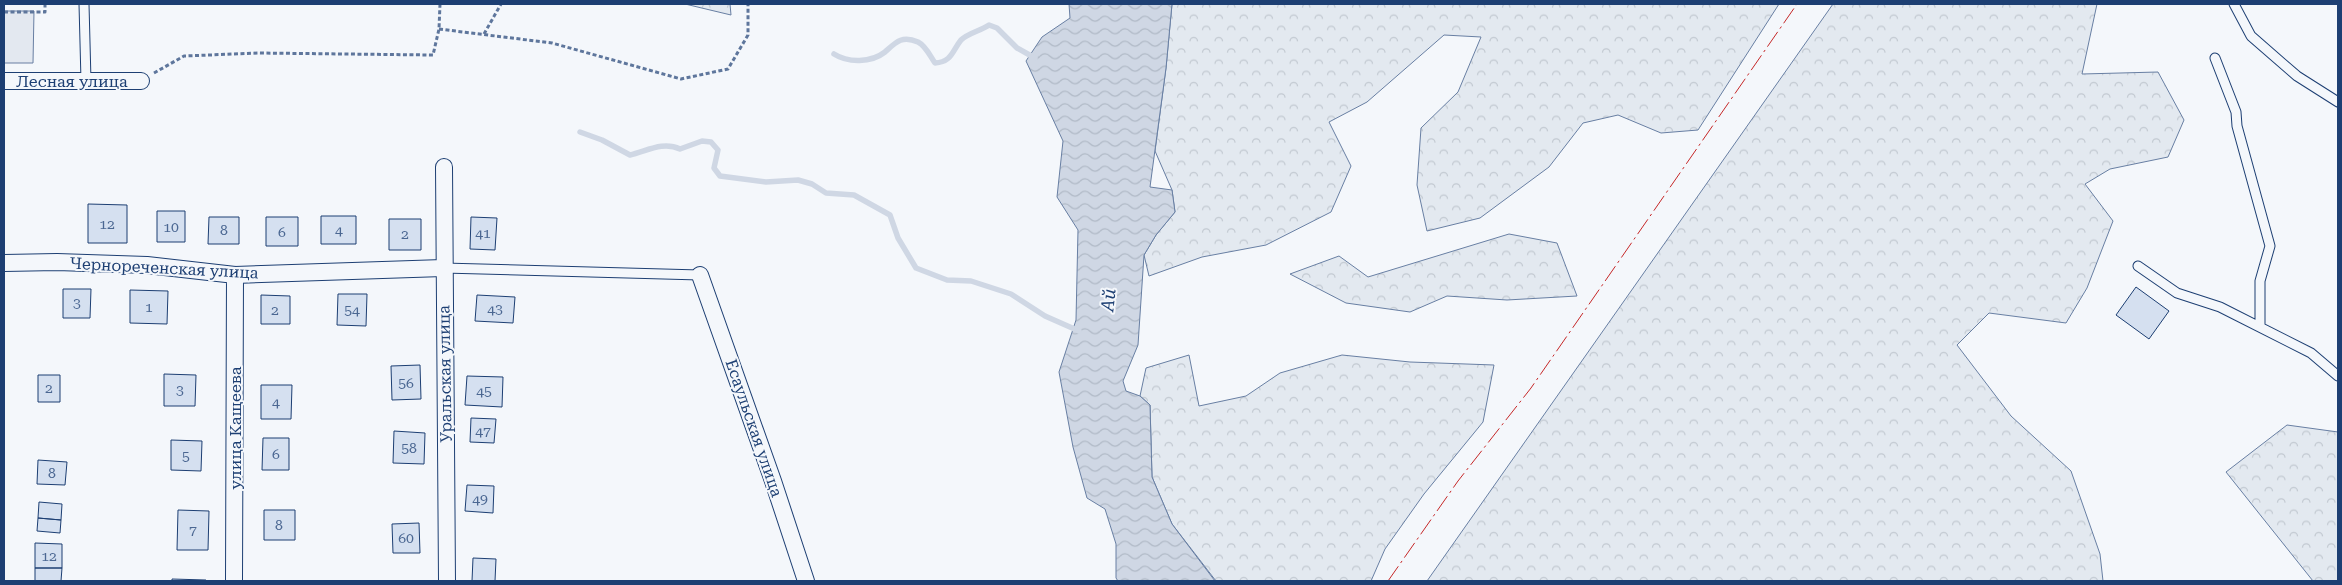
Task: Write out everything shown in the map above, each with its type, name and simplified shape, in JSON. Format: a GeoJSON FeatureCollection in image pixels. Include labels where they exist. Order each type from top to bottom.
{"type":"FeatureCollection","features":[{"type":"Feature","properties":{"kind":"street","name":"Лесная улица"},"geometry":{"type":"LineString","coordinates":[[4,81],[141,82]]}},
{"type":"Feature","properties":{"kind":"street","name":"Уральская улица"},"geometry":{"type":"LineString","coordinates":[[444,167],[443,268],[447,581]]}},
{"type":"Feature","properties":{"kind":"street","name":"Чернореченская улица"},"geometry":{"type":"LineString","coordinates":[[4,263],[57,262],[147,265],[235,275],[443,268]]}},
{"type":"Feature","properties":{"kind":"street","name":"улица Кащеева"},"geometry":{"type":"LineString","coordinates":[[234,581],[235,275]]}},
{"type":"Feature","properties":{"kind":"street","name":"Есаульская улица"},"geometry":{"type":"LineString","coordinates":[[700,275],[773,481],[806,581]]}},
{"type":"Feature","properties":{"kind":"lane"},"geometry":{"type":"LineString","coordinates":[[84,4],[86,81]]}},
{"type":"Feature","properties":{"kind":"lane"},"geometry":{"type":"LineString","coordinates":[[2234,4],[2251,36],[2297,76],[2338,102]]}},
{"type":"Feature","properties":{"kind":"lane"},"geometry":{"type":"LineString","coordinates":[[2215,58],[2236,112],[2237,126],[2270,246],[2260,281],[2260,326]]}},
{"type":"Feature","properties":{"kind":"lane"},"geometry":{"type":"LineString","coordinates":[[2138,266],[2177,292],[2220,307],[2312,354],[2338,376]]}},
{"type":"Feature","properties":{"kind":"lane"},"geometry":{"type":"LineString","coordinates":[[443,268],[700,275]]}},
{"type":"Feature","properties":{"kind":"path"},"geometry":{"type":"LineString","coordinates":[[4,12],[45,12],[45,4]]}},
{"type":"Feature","properties":{"kind":"path"},"geometry":{"type":"LineString","coordinates":[[141,82],[184,56],[259,53],[433,55],[439,29],[440,4]]}},
{"type":"Feature","properties":{"kind":"path"},"geometry":{"type":"LineString","coordinates":[[484,34],[501,4]]}},
{"type":"Feature","properties":{"kind":"path"},"geometry":{"type":"LineString","coordinates":[[439,29],[552,43],[682,79],[728,69],[748,35],[748,4]]}},
{"type":"Feature","properties":{"kind":"green space"},"geometry":{"type":"Polygon","coordinates":[[[685,4],[730,4],[731,15],[685,4]]]}},
{"type":"Feature","properties":{"kind":"green space"},"geometry":{"type":"Polygon","coordinates":[[[1172,4],[1779,4],[1698,130],[1661,133],[1618,115],[1583,123],[1549,167],[1480,218],[1427,231],[1417,185],[1421,128],[1458,92],[1481,37],[1444,35],[1367,102],[1329,122],[1351,166],[1331,212],[1266,245],[1202,257],[1149,276],[1144,255],[1156,235],[1175,212],[1172,190],[1155,151],[1172,4]]]}},
{"type":"Feature","properties":{"kind":"green space"},"geometry":{"type":"Polygon","coordinates":[[[1833,4],[2097,4],[2082,74],[2158,72],[2184,120],[2168,157],[2110,169],[2085,184],[2113,221],[2087,288],[2066,323],[1989,313],[1957,345],[2011,416],[2071,471],[2100,554],[2103,581],[1427,581],[1833,4]]]}},
{"type":"Feature","properties":{"kind":"green space"},"geometry":{"type":"Polygon","coordinates":[[[1509,234],[1557,243],[1577,296],[1507,300],[1447,296],[1410,312],[1346,303],[1290,274],[1339,256],[1368,277],[1509,234]]]}},
{"type":"Feature","properties":{"kind":"green space"},"geometry":{"type":"Polygon","coordinates":[[[1189,355],[1199,406],[1246,396],[1280,373],[1342,355],[1410,362],[1494,365],[1483,422],[1424,494],[1385,549],[1371,581],[1216,581],[1172,524],[1152,477],[1150,405],[1140,396],[1146,368],[1189,355]]]}},
{"type":"Feature","properties":{"kind":"green space"},"geometry":{"type":"Polygon","coordinates":[[[2287,425],[2338,432],[2338,581],[2313,581],[2226,472],[2287,425]]]}},
{"type":"Feature","properties":{"kind":"shaded area"},"geometry":{"type":"Polygon","coordinates":[[[4,11],[34,11],[33,63],[4,63],[4,11]]]}},
{"type":"Feature","properties":{"kind":"water","name":"Ай"},"geometry":{"type":"Polygon","coordinates":[[[1069,4],[1172,4],[1166,68],[1150,187],[1172,190],[1175,212],[1156,235],[1144,255],[1138,345],[1123,381],[1126,391],[1140,396],[1150,405],[1152,477],[1172,524],[1215,581],[1118,581],[1116,578],[1116,544],[1105,509],[1087,498],[1073,447],[1059,372],[1076,320],[1078,230],[1057,197],[1063,141],[1026,61],[1042,37],[1070,18],[1069,4]]]}},
{"type":"Feature","properties":{"kind":"building"},"geometry":{"type":"Polygon","coordinates":[[[88,204],[127,205],[127,243],[88,243],[88,204]]]}},
{"type":"Feature","properties":{"kind":"building"},"geometry":{"type":"Polygon","coordinates":[[[157,211],[185,211],[185,242],[157,242],[157,211]]]}},
{"type":"Feature","properties":{"kind":"building"},"geometry":{"type":"Polygon","coordinates":[[[321,216],[356,216],[356,244],[321,244],[321,216]]]}},
{"type":"Feature","properties":{"kind":"building"},"geometry":{"type":"Polygon","coordinates":[[[209,217],[239,217],[239,244],[208,244],[209,217]]]}},
{"type":"Feature","properties":{"kind":"building"},"geometry":{"type":"Polygon","coordinates":[[[266,217],[298,217],[298,246],[266,246],[266,217]]]}},
{"type":"Feature","properties":{"kind":"building"},"geometry":{"type":"Polygon","coordinates":[[[471,217],[497,218],[495,250],[470,249],[471,217]]]}},
{"type":"Feature","properties":{"kind":"building"},"geometry":{"type":"Polygon","coordinates":[[[389,219],[421,219],[421,250],[389,250],[389,219]]]}},
{"type":"Feature","properties":{"kind":"building"},"geometry":{"type":"Polygon","coordinates":[[[2136,287],[2169,311],[2149,339],[2116,315],[2136,287]]]}},
{"type":"Feature","properties":{"kind":"building"},"geometry":{"type":"Polygon","coordinates":[[[63,289],[91,289],[90,318],[63,318],[63,289]]]}},
{"type":"Feature","properties":{"kind":"building"},"geometry":{"type":"Polygon","coordinates":[[[130,290],[168,291],[167,324],[130,323],[130,290]]]}},
{"type":"Feature","properties":{"kind":"building"},"geometry":{"type":"Polygon","coordinates":[[[338,294],[367,294],[366,326],[337,325],[338,294]]]}},
{"type":"Feature","properties":{"kind":"building"},"geometry":{"type":"Polygon","coordinates":[[[261,295],[290,296],[290,324],[261,324],[261,295]]]}},
{"type":"Feature","properties":{"kind":"building"},"geometry":{"type":"Polygon","coordinates":[[[477,295],[515,297],[513,323],[475,321],[477,295]]]}},
{"type":"Feature","properties":{"kind":"building"},"geometry":{"type":"Polygon","coordinates":[[[420,365],[421,399],[392,400],[391,366],[420,365]]]}},
{"type":"Feature","properties":{"kind":"building"},"geometry":{"type":"Polygon","coordinates":[[[164,374],[196,375],[195,406],[164,406],[164,374]]]}},
{"type":"Feature","properties":{"kind":"building"},"geometry":{"type":"Polygon","coordinates":[[[38,375],[60,375],[60,402],[38,402],[38,375]]]}},
{"type":"Feature","properties":{"kind":"building"},"geometry":{"type":"Polygon","coordinates":[[[467,376],[503,377],[502,407],[465,405],[467,376]]]}},
{"type":"Feature","properties":{"kind":"building"},"geometry":{"type":"Polygon","coordinates":[[[261,385],[292,385],[291,419],[261,419],[261,385]]]}},
{"type":"Feature","properties":{"kind":"building"},"geometry":{"type":"Polygon","coordinates":[[[471,418],[496,419],[494,443],[470,442],[471,418]]]}},
{"type":"Feature","properties":{"kind":"building"},"geometry":{"type":"Polygon","coordinates":[[[394,431],[425,433],[424,464],[393,463],[394,431]]]}},
{"type":"Feature","properties":{"kind":"building"},"geometry":{"type":"Polygon","coordinates":[[[263,438],[289,438],[289,470],[262,470],[263,438]]]}},
{"type":"Feature","properties":{"kind":"building"},"geometry":{"type":"Polygon","coordinates":[[[171,440],[202,441],[201,471],[171,470],[171,440]]]}},
{"type":"Feature","properties":{"kind":"building"},"geometry":{"type":"Polygon","coordinates":[[[38,460],[67,462],[65,485],[37,484],[38,460]]]}},
{"type":"Feature","properties":{"kind":"building"},"geometry":{"type":"Polygon","coordinates":[[[467,485],[494,486],[493,513],[465,511],[467,485]]]}},
{"type":"Feature","properties":{"kind":"building"},"geometry":{"type":"Polygon","coordinates":[[[39,502],[62,504],[61,520],[38,518],[39,502]]]}},
{"type":"Feature","properties":{"kind":"building"},"geometry":{"type":"Polygon","coordinates":[[[178,510],[209,511],[208,550],[177,550],[178,510]]]}},
{"type":"Feature","properties":{"kind":"building"},"geometry":{"type":"Polygon","coordinates":[[[264,510],[295,510],[295,540],[264,540],[264,510]]]}},
{"type":"Feature","properties":{"kind":"building"},"geometry":{"type":"Polygon","coordinates":[[[38,518],[61,520],[60,533],[37,531],[38,518]]]}},
{"type":"Feature","properties":{"kind":"building"},"geometry":{"type":"Polygon","coordinates":[[[419,523],[420,553],[393,553],[392,524],[419,523]]]}},
{"type":"Feature","properties":{"kind":"building"},"geometry":{"type":"Polygon","coordinates":[[[35,543],[62,544],[62,568],[35,568],[35,543]]]}},
{"type":"Feature","properties":{"kind":"building"},"geometry":{"type":"Polygon","coordinates":[[[473,558],[496,559],[495,581],[472,581],[473,558]]]}},
{"type":"Feature","properties":{"kind":"building"},"geometry":{"type":"Polygon","coordinates":[[[35,568],[62,568],[61,581],[35,581],[35,568]]]}},
{"type":"Feature","properties":{"kind":"building"},"geometry":{"type":"Polygon","coordinates":[[[172,579],[206,580],[206,581],[172,581],[172,579]]]}},
{"type":"Feature","properties":{"kind":"waterway"},"geometry":{"type":"LineString","coordinates":[[834,54],[846,59],[866,60],[879,56],[896,43],[903,39],[908,39],[921,44],[935,63],[941,62],[951,55],[961,40],[989,25],[997,28],[1017,48],[1035,58]]}},
{"type":"Feature","properties":{"kind":"waterway"},"geometry":{"type":"LineString","coordinates":[[580,132],[602,140],[630,155],[661,146],[680,149],[702,141],[711,142],[718,150],[714,168],[720,176],[766,182],[798,180],[812,184],[826,193],[854,195],[890,215],[898,238],[916,268],[947,280],[971,281],[1011,294],[1045,316],[1079,331]]}},
{"type":"Feature","properties":{"kind":"power"},"geometry":{"type":"LineString","coordinates":[[1388,581],[1458,481],[1531,388],[1797,4]]}}]}
